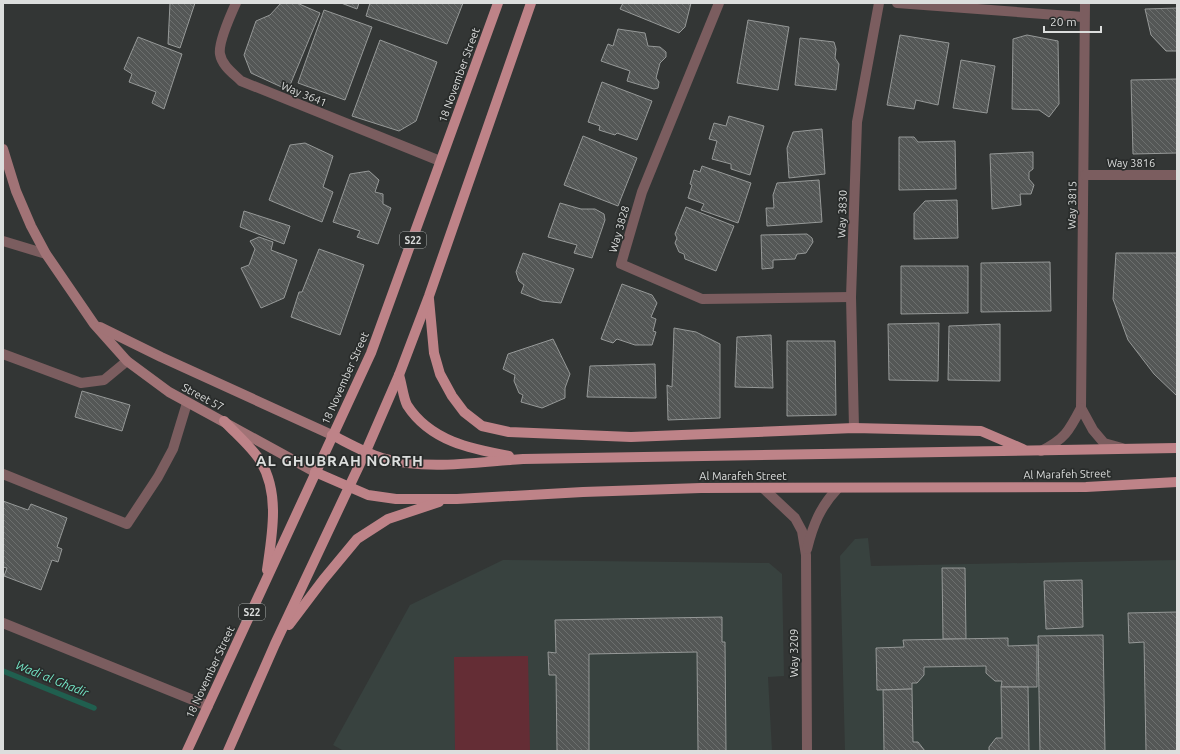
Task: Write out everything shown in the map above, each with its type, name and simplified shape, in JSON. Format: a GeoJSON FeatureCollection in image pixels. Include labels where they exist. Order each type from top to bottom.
{"type":"FeatureCollection","features":[{"type":"Feature","properties":{"kind":"main road","name":"18 November Street"},"geometry":{"type":"LineString","coordinates":[[187,751],[371,353],[400,277],[440,161],[498,3]]}},
{"type":"Feature","properties":{"kind":"main road"},"geometry":{"type":"LineString","coordinates":[[228,751],[275,644],[349,488],[399,375],[429,296],[531,3]]}},
{"type":"Feature","properties":{"kind":"main road"},"geometry":{"type":"LineString","coordinates":[[429,296],[434,353],[440,374],[452,396],[464,412],[482,426],[509,432],[631,437],[854,428],[981,431],[1027,451]]}},
{"type":"Feature","properties":{"kind":"main road"},"geometry":{"type":"LineString","coordinates":[[399,375],[407,404],[421,421],[443,438],[468,448],[523,459]]}},
{"type":"Feature","properties":{"kind":"main road"},"geometry":{"type":"LineString","coordinates":[[224,421],[261,461],[271,486],[273,511],[266,580]]}},
{"type":"Feature","properties":{"kind":"main road","name":"Al Marafeh Street"},"geometry":{"type":"LineString","coordinates":[[332,435],[382,458],[409,462],[445,464],[523,459],[1177,448]]}},
{"type":"Feature","properties":{"kind":"main road","name":"Al Marafeh Street"},"geometry":{"type":"LineString","coordinates":[[315,472],[368,495],[396,499],[457,499],[583,492],[763,488],[1086,487],[1177,482]]}},
{"type":"Feature","properties":{"kind":"main road"},"geometry":{"type":"LineString","coordinates":[[275,644],[323,580],[357,539],[388,519],[431,504],[457,499]]}},
{"type":"Feature","properties":{"kind":"street","name":"Way 3641"},"geometry":{"type":"LineString","coordinates":[[236,3],[224,36],[220,54],[226,67],[241,81],[440,161]]}},
{"type":"Feature","properties":{"kind":"street","name":"Way 3828"},"geometry":{"type":"LineString","coordinates":[[719,3],[642,192],[621,264],[702,299],[851,296]]}},
{"type":"Feature","properties":{"kind":"street","name":"Way 3830"},"geometry":{"type":"LineString","coordinates":[[854,428],[851,296],[857,122],[879,3]]}},
{"type":"Feature","properties":{"kind":"street"},"geometry":{"type":"LineString","coordinates":[[897,3],[1084,16]]}},
{"type":"Feature","properties":{"kind":"street","name":"Way 3815"},"geometry":{"type":"LineString","coordinates":[[1085,3],[1085,175],[1082,408],[1093,430],[1104,442],[1126,450]]}},
{"type":"Feature","properties":{"kind":"street","name":"Street 57"},"geometry":{"type":"LineString","coordinates":[[3,149],[16,190],[31,226],[46,254],[94,324],[127,361],[153,382],[187,403],[224,421],[315,472]]}},
{"type":"Feature","properties":{"kind":"street","name":"Way 3816"},"geometry":{"type":"LineString","coordinates":[[1085,175],[1177,175]]}},
{"type":"Feature","properties":{"kind":"street"},"geometry":{"type":"LineString","coordinates":[[3,241],[46,254]]}},
{"type":"Feature","properties":{"kind":"street","name":"Street 57"},"geometry":{"type":"LineString","coordinates":[[94,324],[161,357],[332,435]]}},
{"type":"Feature","properties":{"kind":"street"},"geometry":{"type":"LineString","coordinates":[[3,354],[81,383],[104,380],[127,361]]}},
{"type":"Feature","properties":{"kind":"street"},"geometry":{"type":"LineString","coordinates":[[3,474],[127,524],[158,477],[173,448],[187,403]]}},
{"type":"Feature","properties":{"kind":"street","name":"Way 3815"},"geometry":{"type":"LineString","coordinates":[[1041,451],[1053,445],[1068,432],[1082,408]]}},
{"type":"Feature","properties":{"kind":"street","name":"Way 3209"},"geometry":{"type":"LineString","coordinates":[[763,488],[796,518],[802,531],[806,555],[807,751]]}},
{"type":"Feature","properties":{"kind":"street","name":"Way 3209"},"geometry":{"type":"LineString","coordinates":[[806,555],[812,528],[819,511],[838,488]]}},
{"type":"Feature","properties":{"kind":"street"},"geometry":{"type":"LineString","coordinates":[[3,623],[208,706]]}},
{"type":"Feature","properties":{"kind":"shaded area"},"geometry":{"type":"Polygon","coordinates":[[[868,538],[871,566],[1177,560],[1177,751],[845,751],[840,556],[855,539],[868,538]]]}},
{"type":"Feature","properties":{"kind":"shaded area"},"geometry":{"type":"Polygon","coordinates":[[[503,560],[769,563],[782,574],[784,676],[768,677],[772,751],[344,751],[333,745],[410,605],[503,560]]]}},
{"type":"Feature","properties":{"kind":"shaded area"},"geometry":{"type":"Polygon","coordinates":[[[528,656],[530,751],[455,751],[454,657],[528,656]]]}},
{"type":"Feature","properties":{"kind":"building"},"geometry":{"type":"Polygon","coordinates":[[[170,3],[195,3],[180,48],[168,44],[170,3]]]}},
{"type":"Feature","properties":{"kind":"building"},"geometry":{"type":"Polygon","coordinates":[[[281,3],[297,3],[320,13],[288,90],[251,73],[244,55],[256,21],[270,15],[281,3]]]}},
{"type":"Feature","properties":{"kind":"building"},"geometry":{"type":"Polygon","coordinates":[[[341,3],[359,3],[357,9],[341,3]]]}},
{"type":"Feature","properties":{"kind":"building"},"geometry":{"type":"Polygon","coordinates":[[[370,3],[463,3],[447,44],[366,16],[370,3]]]}},
{"type":"Feature","properties":{"kind":"building"},"geometry":{"type":"Polygon","coordinates":[[[623,3],[691,3],[685,27],[679,33],[620,9],[623,3]]]}},
{"type":"Feature","properties":{"kind":"building"},"geometry":{"type":"Polygon","coordinates":[[[1177,8],[1177,51],[1166,51],[1151,35],[1145,9],[1177,8]]]}},
{"type":"Feature","properties":{"kind":"building"},"geometry":{"type":"Polygon","coordinates":[[[324,10],[372,27],[345,100],[298,83],[324,10]]]}},
{"type":"Feature","properties":{"kind":"building"},"geometry":{"type":"Polygon","coordinates":[[[748,20],[789,27],[778,90],[737,83],[748,20]]]}},
{"type":"Feature","properties":{"kind":"building"},"geometry":{"type":"Polygon","coordinates":[[[618,29],[645,33],[648,46],[660,47],[666,52],[666,57],[660,63],[656,78],[659,82],[658,88],[654,89],[627,81],[630,71],[601,61],[608,44],[613,46],[618,29]]]}},
{"type":"Feature","properties":{"kind":"building"},"geometry":{"type":"Polygon","coordinates":[[[900,35],[949,43],[938,105],[916,100],[914,109],[887,105],[900,35]]]}},
{"type":"Feature","properties":{"kind":"building"},"geometry":{"type":"Polygon","coordinates":[[[1027,35],[1058,41],[1059,104],[1049,117],[1039,110],[1012,109],[1013,39],[1027,35]]]}},
{"type":"Feature","properties":{"kind":"building"},"geometry":{"type":"Polygon","coordinates":[[[138,37],[182,54],[164,109],[152,103],[156,92],[129,82],[132,74],[124,69],[138,37]]]}},
{"type":"Feature","properties":{"kind":"building"},"geometry":{"type":"Polygon","coordinates":[[[800,38],[834,42],[836,49],[835,58],[839,64],[836,90],[795,85],[800,38]]]}},
{"type":"Feature","properties":{"kind":"building"},"geometry":{"type":"Polygon","coordinates":[[[380,40],[437,62],[416,121],[399,131],[352,116],[380,40]]]}},
{"type":"Feature","properties":{"kind":"building"},"geometry":{"type":"Polygon","coordinates":[[[961,60],[995,66],[987,113],[953,108],[961,60]]]}},
{"type":"Feature","properties":{"kind":"building"},"geometry":{"type":"Polygon","coordinates":[[[1177,79],[1177,153],[1133,154],[1131,80],[1177,79]]]}},
{"type":"Feature","properties":{"kind":"building"},"geometry":{"type":"Polygon","coordinates":[[[602,82],[652,101],[637,140],[617,133],[615,135],[599,130],[600,126],[588,122],[602,82]]]}},
{"type":"Feature","properties":{"kind":"building"},"geometry":{"type":"Polygon","coordinates":[[[729,116],[764,126],[750,175],[731,169],[731,164],[712,159],[717,141],[709,139],[714,123],[726,126],[729,116]]]}},
{"type":"Feature","properties":{"kind":"building"},"geometry":{"type":"Polygon","coordinates":[[[822,129],[825,174],[789,178],[787,148],[793,132],[822,129]]]}},
{"type":"Feature","properties":{"kind":"building"},"geometry":{"type":"Polygon","coordinates":[[[583,136],[637,158],[618,206],[564,185],[583,136]]]}},
{"type":"Feature","properties":{"kind":"building"},"geometry":{"type":"Polygon","coordinates":[[[899,137],[914,137],[918,142],[955,141],[956,189],[899,190],[899,137]]]}},
{"type":"Feature","properties":{"kind":"building"},"geometry":{"type":"Polygon","coordinates":[[[305,143],[333,156],[323,187],[333,192],[322,222],[269,200],[290,145],[305,143]]]}},
{"type":"Feature","properties":{"kind":"building"},"geometry":{"type":"Polygon","coordinates":[[[1033,152],[1033,169],[1029,172],[1029,179],[1034,185],[1031,194],[1020,194],[1021,205],[992,209],[990,154],[1033,152]]]}},
{"type":"Feature","properties":{"kind":"building"},"geometry":{"type":"Polygon","coordinates":[[[702,166],[751,183],[738,223],[701,210],[704,204],[688,198],[694,170],[700,172],[702,166]]]}},
{"type":"Feature","properties":{"kind":"building"},"geometry":{"type":"Polygon","coordinates":[[[369,171],[379,180],[375,192],[383,194],[383,204],[391,208],[378,244],[357,237],[360,231],[333,222],[350,174],[369,171]]]}},
{"type":"Feature","properties":{"kind":"building"},"geometry":{"type":"Polygon","coordinates":[[[819,180],[822,222],[767,226],[766,208],[774,208],[773,195],[777,183],[819,180]]]}},
{"type":"Feature","properties":{"kind":"building"},"geometry":{"type":"Polygon","coordinates":[[[957,200],[958,238],[914,239],[914,213],[925,201],[957,200]]]}},
{"type":"Feature","properties":{"kind":"building"},"geometry":{"type":"Polygon","coordinates":[[[560,203],[581,209],[595,209],[604,214],[605,220],[592,258],[574,253],[577,245],[548,237],[560,203]]]}},
{"type":"Feature","properties":{"kind":"building"},"geometry":{"type":"Polygon","coordinates":[[[686,207],[734,226],[716,271],[685,259],[684,254],[679,252],[675,243],[677,238],[675,234],[686,207]]]}},
{"type":"Feature","properties":{"kind":"building"},"geometry":{"type":"Polygon","coordinates":[[[244,211],[290,226],[284,244],[240,227],[244,211]]]}},
{"type":"Feature","properties":{"kind":"building"},"geometry":{"type":"Polygon","coordinates":[[[807,234],[812,238],[813,242],[806,253],[797,254],[795,259],[773,260],[773,268],[762,269],[761,235],[807,234]]]}},
{"type":"Feature","properties":{"kind":"building"},"geometry":{"type":"Polygon","coordinates":[[[259,237],[273,242],[271,250],[297,260],[284,298],[261,308],[241,268],[249,265],[255,249],[250,241],[259,237]]]}},
{"type":"Feature","properties":{"kind":"building"},"geometry":{"type":"Polygon","coordinates":[[[319,249],[364,265],[340,335],[291,317],[299,292],[302,292],[319,249]]]}},
{"type":"Feature","properties":{"kind":"building"},"geometry":{"type":"Polygon","coordinates":[[[523,253],[574,269],[561,303],[542,301],[521,293],[524,285],[519,281],[516,272],[523,253]]]}},
{"type":"Feature","properties":{"kind":"building"},"geometry":{"type":"Polygon","coordinates":[[[1116,253],[1177,253],[1177,396],[1154,374],[1128,340],[1113,299],[1116,253]]]}},
{"type":"Feature","properties":{"kind":"building"},"geometry":{"type":"Polygon","coordinates":[[[1050,262],[1051,311],[981,312],[981,263],[1050,262]]]}},
{"type":"Feature","properties":{"kind":"building"},"geometry":{"type":"Polygon","coordinates":[[[901,266],[968,266],[968,313],[901,314],[901,266]]]}},
{"type":"Feature","properties":{"kind":"building"},"geometry":{"type":"Polygon","coordinates":[[[622,284],[652,295],[657,303],[651,317],[656,319],[653,331],[656,332],[652,345],[635,345],[617,339],[613,343],[601,339],[622,284]]]}},
{"type":"Feature","properties":{"kind":"building"},"geometry":{"type":"Polygon","coordinates":[[[939,323],[938,381],[889,380],[888,324],[939,323]]]}},
{"type":"Feature","properties":{"kind":"building"},"geometry":{"type":"Polygon","coordinates":[[[1000,324],[1000,381],[948,380],[949,326],[1000,324]]]}},
{"type":"Feature","properties":{"kind":"building"},"geometry":{"type":"Polygon","coordinates":[[[674,328],[696,332],[720,344],[720,418],[668,420],[667,385],[672,387],[674,328]]]}},
{"type":"Feature","properties":{"kind":"building"},"geometry":{"type":"Polygon","coordinates":[[[771,335],[773,388],[735,387],[737,337],[771,335]]]}},
{"type":"Feature","properties":{"kind":"building"},"geometry":{"type":"Polygon","coordinates":[[[553,339],[570,374],[565,388],[565,398],[542,408],[521,402],[523,395],[519,393],[514,381],[515,375],[503,369],[508,354],[553,339]]]}},
{"type":"Feature","properties":{"kind":"building"},"geometry":{"type":"Polygon","coordinates":[[[787,341],[835,341],[836,415],[787,416],[787,341]]]}},
{"type":"Feature","properties":{"kind":"building"},"geometry":{"type":"Polygon","coordinates":[[[655,364],[656,398],[587,397],[590,366],[655,364]]]}},
{"type":"Feature","properties":{"kind":"building"},"geometry":{"type":"Polygon","coordinates":[[[82,391],[130,405],[122,431],[75,417],[82,391]]]}},
{"type":"Feature","properties":{"kind":"building"},"geometry":{"type":"Polygon","coordinates":[[[3,501],[28,510],[31,504],[67,518],[57,547],[62,549],[58,562],[52,560],[41,590],[4,576],[7,568],[3,567],[3,501]]]}},
{"type":"Feature","properties":{"kind":"building"},"geometry":{"type":"Polygon","coordinates":[[[942,568],[965,568],[966,639],[943,639],[942,568]]]}},
{"type":"Feature","properties":{"kind":"building"},"geometry":{"type":"Polygon","coordinates":[[[1082,580],[1083,627],[1046,629],[1044,581],[1082,580]]]}},
{"type":"Feature","properties":{"kind":"building"},"geometry":{"type":"Polygon","coordinates":[[[1177,612],[1177,751],[1146,751],[1144,642],[1129,643],[1128,613],[1177,612]]]}},
{"type":"Feature","properties":{"kind":"building"},"geometry":{"type":"Polygon","coordinates":[[[722,617],[722,642],[725,642],[726,751],[698,751],[697,652],[589,654],[589,751],[557,751],[556,675],[549,675],[548,652],[556,653],[555,620],[722,617]]]}},
{"type":"Feature","properties":{"kind":"building"},"geometry":{"type":"Polygon","coordinates":[[[1103,635],[1105,751],[1040,751],[1038,636],[1103,635]]]}},
{"type":"Feature","properties":{"kind":"building"},"geometry":{"type":"Polygon","coordinates":[[[1008,638],[1008,646],[1037,645],[1037,687],[1001,687],[1002,681],[995,681],[986,673],[986,666],[924,667],[924,675],[917,683],[912,683],[912,689],[877,690],[876,648],[904,647],[903,640],[1008,638]]]}},
{"type":"Feature","properties":{"kind":"building"},"geometry":{"type":"Polygon","coordinates":[[[1001,687],[1028,687],[1029,751],[989,751],[989,747],[996,738],[1002,738],[1001,687]]]}},
{"type":"Feature","properties":{"kind":"building"},"geometry":{"type":"Polygon","coordinates":[[[912,689],[913,742],[918,742],[925,751],[884,751],[883,690],[912,689]]]}},
{"type":"Feature","properties":{"kind":"waterway","name":"Wadi al Ghadir"},"geometry":{"type":"LineString","coordinates":[[3,671],[94,708]]}},
{"type":"Feature","properties":{"kind":"district","name":"AL GHUBRAH NORTH"},"geometry":{"type":"Point","coordinates":[340,461]}}]}
